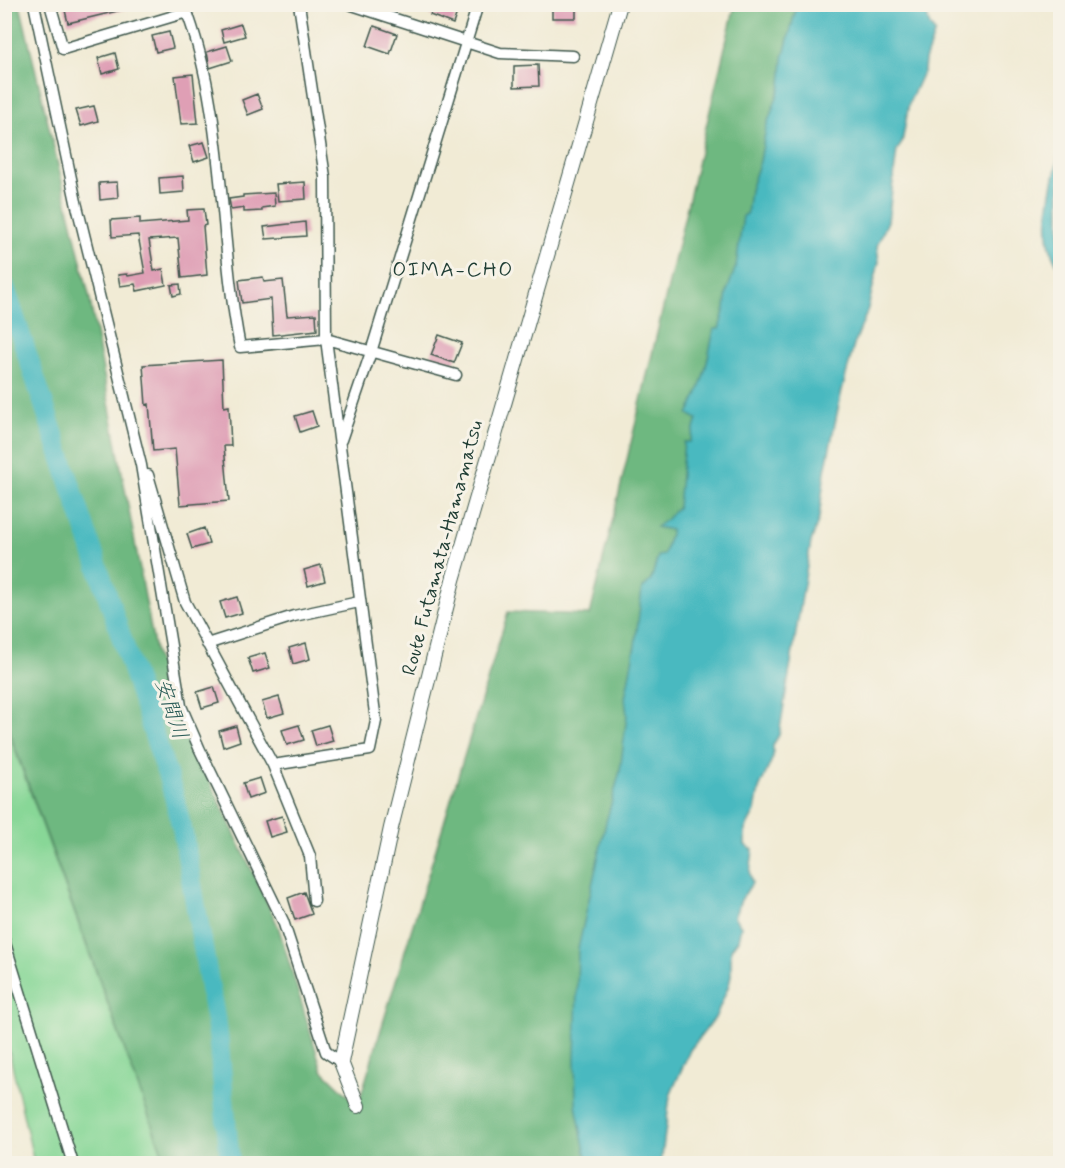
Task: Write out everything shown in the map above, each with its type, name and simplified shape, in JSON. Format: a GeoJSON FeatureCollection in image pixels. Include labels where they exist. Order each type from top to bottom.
{"type":"FeatureCollection","features":[{"type":"Feature","properties":{"kind":"main road","name":"Route Futamata-Hamamatsu"},"geometry":{"type":"LineString","coordinates":[[341,1062],[391,828],[453,580],[620,4]]}},
{"type":"Feature","properties":{"kind":"main road"},"geometry":{"type":"LineString","coordinates":[[341,1062],[358,1106]]}},
{"type":"Feature","properties":{"kind":"street"},"geometry":{"type":"LineString","coordinates":[[34,4],[76,202],[135,442],[181,706],[200,750],[284,921],[326,1052],[341,1062]]}},
{"type":"Feature","properties":{"kind":"street"},"geometry":{"type":"LineString","coordinates":[[50,4],[63,49],[186,8],[207,92],[226,231],[230,292],[240,347],[326,339],[456,375]]}},
{"type":"Feature","properties":{"kind":"street"},"geometry":{"type":"LineString","coordinates":[[273,765],[370,750],[376,721],[326,339],[325,177],[299,4]]}},
{"type":"Feature","properties":{"kind":"street"},"geometry":{"type":"LineString","coordinates":[[349,4],[500,53],[573,56]]}},
{"type":"Feature","properties":{"kind":"street"},"geometry":{"type":"LineString","coordinates":[[340,444],[371,352],[478,4]]}},
{"type":"Feature","properties":{"kind":"street"},"geometry":{"type":"LineString","coordinates":[[135,442],[143,458],[185,602],[273,765],[310,856],[314,901]]}},
{"type":"Feature","properties":{"kind":"street"},"geometry":{"type":"LineString","coordinates":[[207,644],[294,616],[359,602]]}},
{"type":"Feature","properties":{"kind":"street"},"geometry":{"type":"LineString","coordinates":[[4,940],[73,1164]]}},
{"type":"Feature","properties":{"kind":"green space"},"geometry":{"type":"Polygon","coordinates":[[[5,5],[20,5],[89,295],[156,656],[190,739],[278,926],[322,1070],[358,1105],[508,612],[590,615],[735,5],[816,5],[592,1163],[166,1163],[5,720],[5,5]]]}},
{"type":"Feature","properties":{"kind":"green space"},"geometry":{"type":"Polygon","coordinates":[[[4,720],[166,1163],[34,1163],[5,1033],[4,720]]]}},
{"type":"Feature","properties":{"kind":"water"},"geometry":{"type":"Polygon","coordinates":[[[797,5],[929,5],[928,19],[935,32],[925,60],[924,70],[909,103],[902,143],[897,150],[888,221],[877,246],[879,262],[867,312],[854,345],[842,390],[825,471],[819,518],[811,542],[779,735],[773,745],[773,757],[759,789],[755,811],[745,830],[745,845],[753,850],[750,873],[752,883],[734,917],[741,926],[738,940],[731,949],[729,985],[715,1018],[690,1050],[670,1096],[661,1163],[587,1163],[576,1105],[578,949],[606,822],[620,771],[627,715],[625,698],[635,646],[642,589],[651,580],[658,556],[664,555],[671,530],[656,527],[678,507],[684,442],[690,442],[697,419],[688,414],[701,383],[714,329],[719,329],[725,308],[727,291],[736,266],[743,216],[747,214],[750,190],[760,161],[766,127],[781,85],[783,58],[797,5]]]}},
{"type":"Feature","properties":{"kind":"water"},"geometry":{"type":"Polygon","coordinates":[[[1060,149],[1060,269],[1049,242],[1048,210],[1060,149]]]}},
{"type":"Feature","properties":{"kind":"building"},"geometry":{"type":"Polygon","coordinates":[[[134,4],[134,7],[68,23],[64,6],[134,4]]]}},
{"type":"Feature","properties":{"kind":"building"},"geometry":{"type":"Polygon","coordinates":[[[434,4],[460,4],[453,24],[430,15],[434,4]]]}},
{"type":"Feature","properties":{"kind":"building"},"geometry":{"type":"Polygon","coordinates":[[[552,4],[576,4],[576,18],[552,18],[552,4]]]}},
{"type":"Feature","properties":{"kind":"building"},"geometry":{"type":"Polygon","coordinates":[[[241,24],[245,36],[224,42],[221,30],[241,24]]]}},
{"type":"Feature","properties":{"kind":"building"},"geometry":{"type":"Polygon","coordinates":[[[374,26],[397,34],[390,54],[367,46],[374,26]]]}},
{"type":"Feature","properties":{"kind":"building"},"geometry":{"type":"Polygon","coordinates":[[[169,32],[173,48],[156,52],[152,36],[169,32]]]}},
{"type":"Feature","properties":{"kind":"building"},"geometry":{"type":"Polygon","coordinates":[[[227,46],[232,61],[210,68],[207,52],[227,46]]]}},
{"type":"Feature","properties":{"kind":"building"},"geometry":{"type":"Polygon","coordinates":[[[115,53],[119,69],[102,74],[98,58],[115,53]]]}},
{"type":"Feature","properties":{"kind":"building"},"geometry":{"type":"Polygon","coordinates":[[[538,65],[539,86],[514,87],[514,66],[538,65]]]}},
{"type":"Feature","properties":{"kind":"building"},"geometry":{"type":"Polygon","coordinates":[[[193,74],[198,123],[181,124],[175,76],[193,74]]]}},
{"type":"Feature","properties":{"kind":"building"},"geometry":{"type":"Polygon","coordinates":[[[257,94],[263,109],[248,115],[242,100],[257,94]]]}},
{"type":"Feature","properties":{"kind":"building"},"geometry":{"type":"Polygon","coordinates":[[[94,106],[98,121],[81,126],[76,110],[94,106]]]}},
{"type":"Feature","properties":{"kind":"building"},"geometry":{"type":"Polygon","coordinates":[[[204,142],[209,157],[194,162],[189,146],[204,142]]]}},
{"type":"Feature","properties":{"kind":"building"},"geometry":{"type":"Polygon","coordinates":[[[183,176],[184,192],[160,194],[159,178],[183,176]]]}},
{"type":"Feature","properties":{"kind":"building"},"geometry":{"type":"Polygon","coordinates":[[[117,182],[118,198],[100,200],[99,183],[117,182]]]}},
{"type":"Feature","properties":{"kind":"building"},"geometry":{"type":"Polygon","coordinates":[[[305,182],[306,199],[278,201],[276,184],[305,182]]]}},
{"type":"Feature","properties":{"kind":"building"},"geometry":{"type":"Polygon","coordinates":[[[274,193],[275,206],[262,208],[262,211],[244,212],[244,208],[231,210],[229,199],[243,197],[243,195],[274,193]]]}},
{"type":"Feature","properties":{"kind":"building"},"geometry":{"type":"Polygon","coordinates":[[[204,209],[207,275],[182,278],[178,238],[149,240],[154,271],[163,269],[166,285],[137,291],[135,284],[120,286],[118,275],[145,273],[138,235],[112,237],[111,220],[140,218],[140,224],[188,220],[187,210],[204,209]]]}},
{"type":"Feature","properties":{"kind":"building"},"geometry":{"type":"Polygon","coordinates":[[[305,222],[306,236],[266,239],[264,227],[305,222]]]}},
{"type":"Feature","properties":{"kind":"building"},"geometry":{"type":"Polygon","coordinates":[[[263,277],[264,282],[283,280],[287,316],[316,314],[317,330],[273,335],[271,299],[242,303],[239,280],[263,277]]]}},
{"type":"Feature","properties":{"kind":"building"},"geometry":{"type":"Polygon","coordinates":[[[180,284],[181,294],[173,296],[171,285],[180,284]]]}},
{"type":"Feature","properties":{"kind":"building"},"geometry":{"type":"Polygon","coordinates":[[[439,335],[462,343],[454,363],[431,355],[439,335]]]}},
{"type":"Feature","properties":{"kind":"building"},"geometry":{"type":"Polygon","coordinates":[[[222,360],[224,407],[229,406],[231,446],[224,446],[229,501],[180,505],[175,449],[153,451],[143,365],[222,360]]]}},
{"type":"Feature","properties":{"kind":"building"},"geometry":{"type":"Polygon","coordinates":[[[312,411],[317,426],[300,432],[295,416],[312,411]]]}},
{"type":"Feature","properties":{"kind":"building"},"geometry":{"type":"Polygon","coordinates":[[[204,528],[209,544],[192,549],[187,534],[204,528]]]}},
{"type":"Feature","properties":{"kind":"building"},"geometry":{"type":"Polygon","coordinates":[[[321,565],[325,581],[308,586],[304,570],[321,565]]]}},
{"type":"Feature","properties":{"kind":"building"},"geometry":{"type":"Polygon","coordinates":[[[237,597],[242,613],[225,618],[220,602],[237,597]]]}},
{"type":"Feature","properties":{"kind":"building"},"geometry":{"type":"Polygon","coordinates":[[[306,643],[310,659],[293,664],[289,648],[306,643]]]}},
{"type":"Feature","properties":{"kind":"building"},"geometry":{"type":"Polygon","coordinates":[[[265,653],[270,668],[253,673],[248,658],[265,653]]]}},
{"type":"Feature","properties":{"kind":"building"},"geometry":{"type":"Polygon","coordinates":[[[214,687],[219,703],[202,708],[197,692],[214,687]]]}},
{"type":"Feature","properties":{"kind":"building"},"geometry":{"type":"Polygon","coordinates":[[[279,697],[284,713],[267,718],[262,702],[279,697]]]}},
{"type":"Feature","properties":{"kind":"building"},"geometry":{"type":"Polygon","coordinates":[[[299,725],[304,740],[287,745],[282,730],[299,725]]]}},
{"type":"Feature","properties":{"kind":"building"},"geometry":{"type":"Polygon","coordinates":[[[328,725],[333,741],[316,746],[311,730],[328,725]]]}},
{"type":"Feature","properties":{"kind":"building"},"geometry":{"type":"Polygon","coordinates":[[[236,726],[240,741],[223,747],[219,731],[236,726]]]}},
{"type":"Feature","properties":{"kind":"building"},"geometry":{"type":"Polygon","coordinates":[[[260,778],[265,793],[248,799],[243,783],[260,778]]]}},
{"type":"Feature","properties":{"kind":"building"},"geometry":{"type":"Polygon","coordinates":[[[282,816],[287,832],[270,837],[265,821],[282,816]]]}},
{"type":"Feature","properties":{"kind":"building"},"geometry":{"type":"Polygon","coordinates":[[[304,892],[312,914],[295,920],[288,898],[304,892]]]}},
{"type":"Feature","properties":{"kind":"waterway","name":"安間川"},"geometry":{"type":"LineString","coordinates":[[4,285],[173,792],[183,833],[218,1034],[230,1164]]}},
{"type":"Feature","properties":{"kind":"district","name":"OIMA-CHO"},"geometry":{"type":"Point","coordinates":[453,270]}}]}
